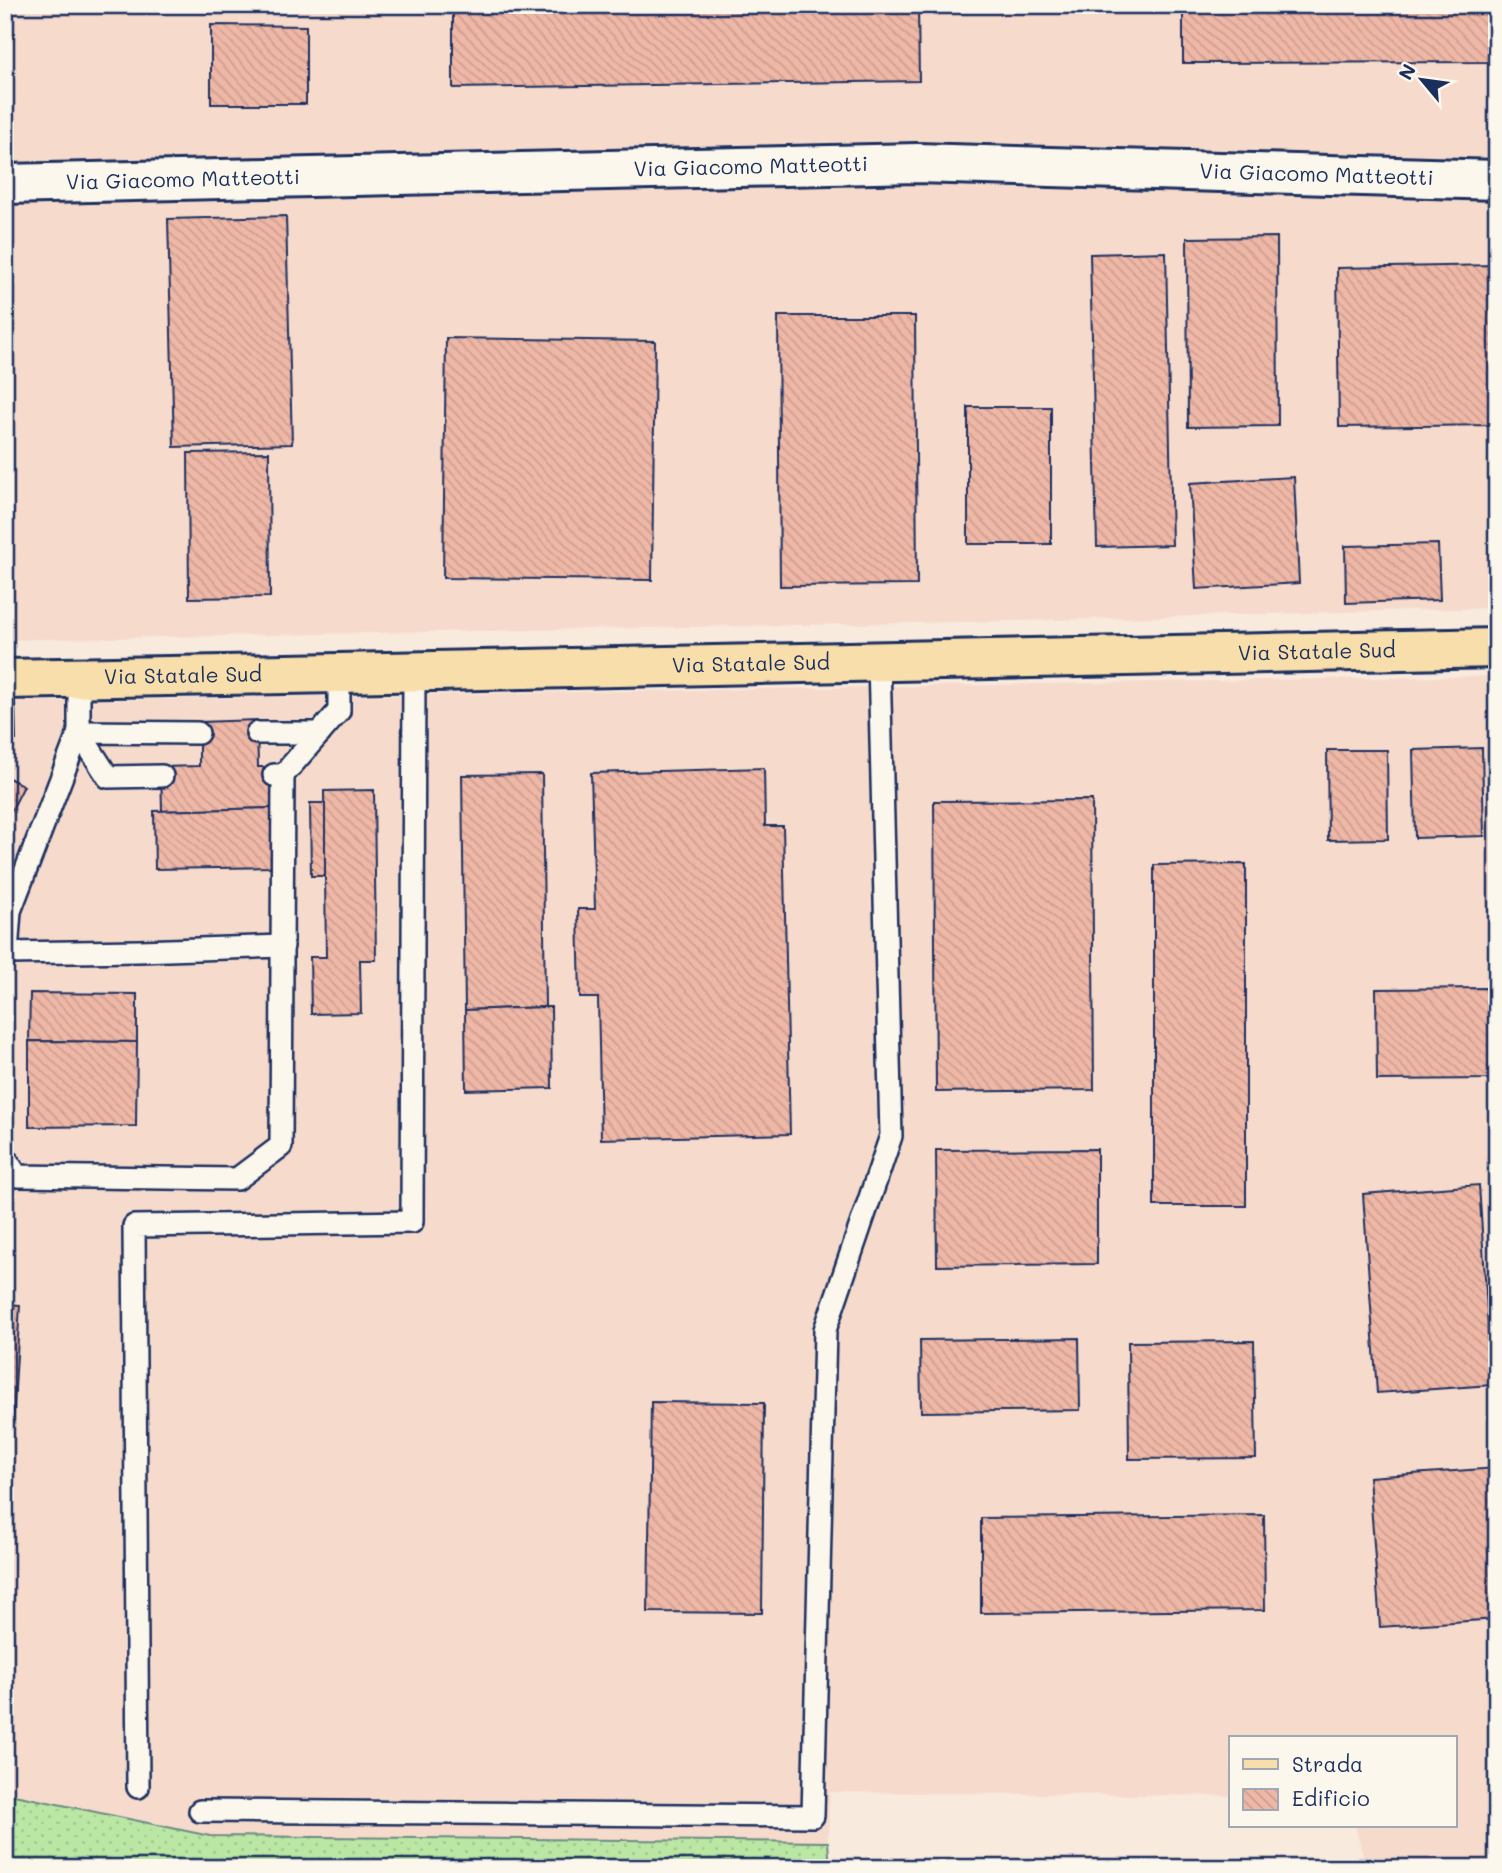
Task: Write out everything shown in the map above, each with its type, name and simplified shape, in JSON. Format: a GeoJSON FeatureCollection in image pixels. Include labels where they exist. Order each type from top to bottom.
{"type":"FeatureCollection","features":[{"type":"Feature","properties":{"kind":"main road","name":"Via Statale Sud"},"geometry":{"type":"LineString","coordinates":[[5,679],[1497,648]]}},
{"type":"Feature","properties":{"kind":"street","name":"Via Giacomo Matteotti"},"geometry":{"type":"LineString","coordinates":[[5,184],[917,163],[1497,180]]}},
{"type":"Feature","properties":{"kind":"lane"},"geometry":{"type":"LineString","coordinates":[[200,1811],[813,1816],[825,1330],[891,1136],[879,661]]}},
{"type":"Feature","properties":{"kind":"lane"},"geometry":{"type":"LineString","coordinates":[[138,1787],[134,1226],[412,1222],[414,671]]}},
{"type":"Feature","properties":{"kind":"lane"},"geometry":{"type":"LineString","coordinates":[[5,1157],[17,1175],[237,1179],[281,1146],[283,946],[279,775],[339,711],[339,673]]}},
{"type":"Feature","properties":{"kind":"lane"},"geometry":{"type":"LineString","coordinates":[[79,678],[79,732],[10,911],[6,956],[283,946]]}},
{"type":"Feature","properties":{"kind":"lane"},"geometry":{"type":"LineString","coordinates":[[79,732],[198,733]]}},
{"type":"Feature","properties":{"kind":"lane"},"geometry":{"type":"LineString","coordinates":[[79,732],[108,777],[162,776]]}},
{"type":"Feature","properties":{"kind":"lane"},"geometry":{"type":"LineString","coordinates":[[257,733],[320,733]]}},
{"type":"Feature","properties":{"kind":"shaded area"},"geometry":{"type":"Polygon","coordinates":[[[5,5],[1497,5],[1497,608],[1015,621],[5,640],[5,5]]]}},
{"type":"Feature","properties":{"kind":"shaded area"},"geometry":{"type":"Polygon","coordinates":[[[1497,676],[1497,1865],[1477,1868],[1366,1868],[1356,1828],[1456,1828],[1456,1736],[1229,1736],[1229,1796],[830,1792],[828,1842],[210,1836],[5,1793],[5,702],[1497,676]]]}},
{"type":"Feature","properties":{"kind":"green space"},"geometry":{"type":"Polygon","coordinates":[[[5,1793],[210,1836],[828,1842],[830,1868],[5,1868],[5,1793]]]}},
{"type":"Feature","properties":{"kind":"building"},"geometry":{"type":"Polygon","coordinates":[[[453,5],[918,5],[919,81],[453,88],[453,5]]]}},
{"type":"Feature","properties":{"kind":"building"},"geometry":{"type":"Polygon","coordinates":[[[1183,5],[1497,5],[1497,62],[1183,63],[1183,5]]]}},
{"type":"Feature","properties":{"kind":"building"},"geometry":{"type":"Polygon","coordinates":[[[211,25],[306,26],[306,104],[211,104],[211,25]]]}},
{"type":"Feature","properties":{"kind":"building"},"geometry":{"type":"Polygon","coordinates":[[[286,216],[292,444],[174,447],[168,219],[286,216]]]}},
{"type":"Feature","properties":{"kind":"building"},"geometry":{"type":"Polygon","coordinates":[[[1277,237],[1278,426],[1188,427],[1187,238],[1277,237]]]}},
{"type":"Feature","properties":{"kind":"building"},"geometry":{"type":"Polygon","coordinates":[[[1166,252],[1172,545],[1097,547],[1090,254],[1166,252]]]}},
{"type":"Feature","properties":{"kind":"building"},"geometry":{"type":"Polygon","coordinates":[[[1497,265],[1497,425],[1339,427],[1337,268],[1497,265]]]}},
{"type":"Feature","properties":{"kind":"building"},"geometry":{"type":"Polygon","coordinates":[[[778,316],[915,316],[917,585],[780,586],[778,316]]]}},
{"type":"Feature","properties":{"kind":"building"},"geometry":{"type":"Polygon","coordinates":[[[446,338],[655,341],[652,580],[443,578],[446,338]]]}},
{"type":"Feature","properties":{"kind":"building"},"geometry":{"type":"Polygon","coordinates":[[[968,407],[1051,407],[1051,544],[968,544],[968,407]]]}},
{"type":"Feature","properties":{"kind":"building"},"geometry":{"type":"Polygon","coordinates":[[[269,452],[270,597],[189,598],[188,453],[269,452]]]}},
{"type":"Feature","properties":{"kind":"building"},"geometry":{"type":"Polygon","coordinates":[[[1294,477],[1299,583],[1196,589],[1190,483],[1294,477]]]}},
{"type":"Feature","properties":{"kind":"building"},"geometry":{"type":"Polygon","coordinates":[[[1497,520],[1497,595],[1496,595],[1494,521],[1497,520]]]}},
{"type":"Feature","properties":{"kind":"building"},"geometry":{"type":"Polygon","coordinates":[[[1438,544],[1440,600],[1346,603],[1345,546],[1438,544]]]}},
{"type":"Feature","properties":{"kind":"building"},"geometry":{"type":"Polygon","coordinates":[[[15,702],[16,740],[5,740],[5,703],[15,702]]]}},
{"type":"Feature","properties":{"kind":"building"},"geometry":{"type":"Polygon","coordinates":[[[257,720],[258,767],[271,767],[272,808],[162,811],[161,767],[199,766],[199,722],[257,720]]]}},
{"type":"Feature","properties":{"kind":"building"},"geometry":{"type":"Polygon","coordinates":[[[1482,748],[1484,836],[1415,838],[1413,750],[1482,748]]]}},
{"type":"Feature","properties":{"kind":"building"},"geometry":{"type":"Polygon","coordinates":[[[1327,750],[1387,750],[1388,839],[1328,840],[1327,750]]]}},
{"type":"Feature","properties":{"kind":"building"},"geometry":{"type":"Polygon","coordinates":[[[764,768],[765,826],[783,826],[790,1134],[601,1139],[598,998],[580,998],[578,909],[595,909],[591,773],[764,768]]]}},
{"type":"Feature","properties":{"kind":"building"},"geometry":{"type":"Polygon","coordinates":[[[542,774],[545,1007],[465,1010],[462,775],[542,774]]]}},
{"type":"Feature","properties":{"kind":"building"},"geometry":{"type":"Polygon","coordinates":[[[5,776],[24,786],[5,823],[5,776]]]}},
{"type":"Feature","properties":{"kind":"building"},"geometry":{"type":"Polygon","coordinates":[[[374,790],[376,960],[360,960],[361,1013],[311,1014],[310,957],[326,957],[324,791],[374,790]]]}},
{"type":"Feature","properties":{"kind":"building"},"geometry":{"type":"Polygon","coordinates":[[[1092,800],[1094,1090],[936,1092],[934,801],[1092,800]]]}},
{"type":"Feature","properties":{"kind":"building"},"geometry":{"type":"Polygon","coordinates":[[[310,803],[325,803],[325,876],[311,876],[310,803]]]}},
{"type":"Feature","properties":{"kind":"building"},"geometry":{"type":"Polygon","coordinates":[[[272,808],[273,867],[155,869],[154,811],[272,808]]]}},
{"type":"Feature","properties":{"kind":"building"},"geometry":{"type":"Polygon","coordinates":[[[1246,864],[1246,1206],[1154,1206],[1154,865],[1246,864]]]}},
{"type":"Feature","properties":{"kind":"building"},"geometry":{"type":"Polygon","coordinates":[[[1490,988],[1490,1079],[1377,1080],[1376,989],[1490,988]]]}},
{"type":"Feature","properties":{"kind":"building"},"geometry":{"type":"Polygon","coordinates":[[[30,993],[137,994],[137,1042],[29,1041],[30,993]]]}},
{"type":"Feature","properties":{"kind":"building"},"geometry":{"type":"Polygon","coordinates":[[[551,1007],[552,1088],[466,1090],[465,1010],[551,1007]]]}},
{"type":"Feature","properties":{"kind":"building"},"geometry":{"type":"Polygon","coordinates":[[[29,1041],[137,1042],[136,1126],[29,1127],[29,1041]]]}},
{"type":"Feature","properties":{"kind":"building"},"geometry":{"type":"Polygon","coordinates":[[[1097,1149],[1097,1264],[937,1266],[936,1150],[1097,1149]]]}},
{"type":"Feature","properties":{"kind":"building"},"geometry":{"type":"Polygon","coordinates":[[[1479,1185],[1492,1385],[1377,1393],[1363,1194],[1479,1185]]]}},
{"type":"Feature","properties":{"kind":"building"},"geometry":{"type":"Polygon","coordinates":[[[5,1304],[20,1305],[13,1421],[5,1421],[5,1304]]]}},
{"type":"Feature","properties":{"kind":"building"},"geometry":{"type":"Polygon","coordinates":[[[1079,1338],[1080,1410],[921,1412],[920,1340],[1079,1338]]]}},
{"type":"Feature","properties":{"kind":"building"},"geometry":{"type":"Polygon","coordinates":[[[1254,1341],[1256,1458],[1129,1459],[1128,1342],[1254,1341]]]}},
{"type":"Feature","properties":{"kind":"building"},"geometry":{"type":"Polygon","coordinates":[[[651,1402],[764,1403],[762,1613],[648,1612],[651,1402]]]}},
{"type":"Feature","properties":{"kind":"building"},"geometry":{"type":"Polygon","coordinates":[[[1497,1468],[1497,1619],[1380,1627],[1369,1477],[1497,1468]]]}},
{"type":"Feature","properties":{"kind":"building"},"geometry":{"type":"Polygon","coordinates":[[[1264,1515],[1265,1610],[981,1613],[981,1518],[1264,1515]]]}}]}
